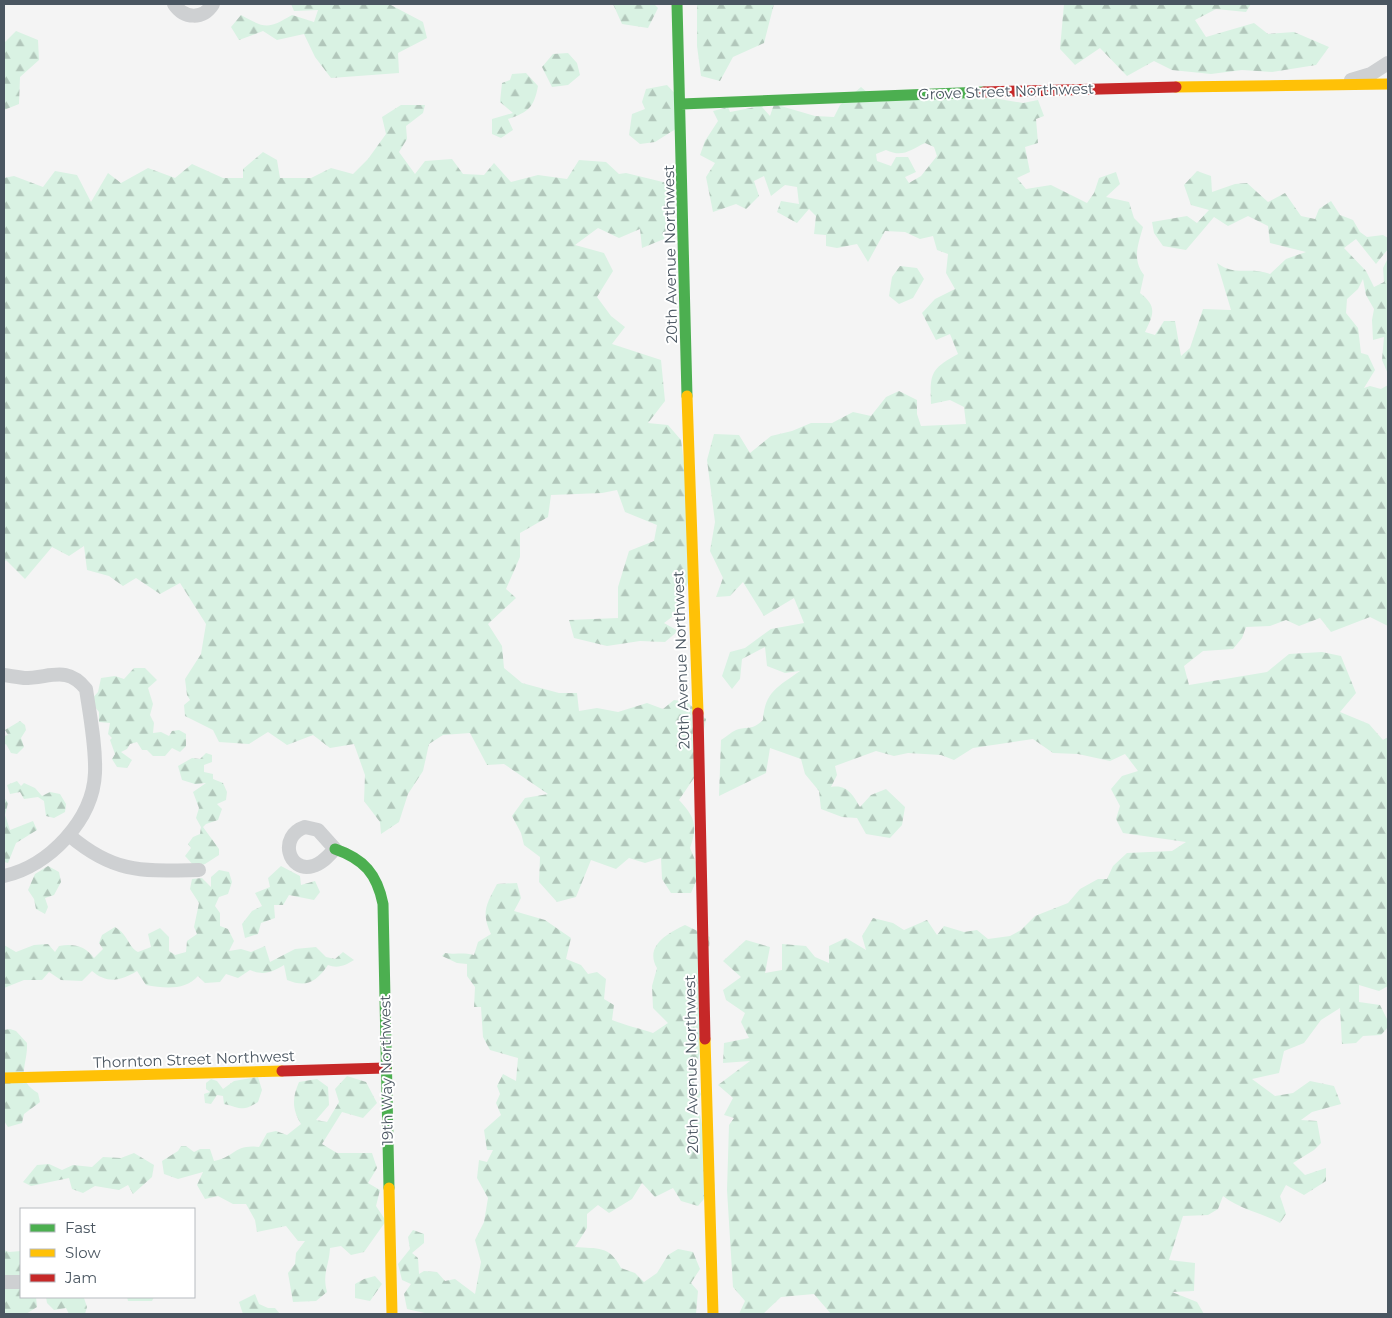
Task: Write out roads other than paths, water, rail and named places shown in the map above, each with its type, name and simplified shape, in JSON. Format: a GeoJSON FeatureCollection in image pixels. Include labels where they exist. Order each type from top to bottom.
{"type":"FeatureCollection","features":[{"type":"Feature","properties":{"kind":"street"},"geometry":{"type":"LineString","coordinates":[[174,4],[184,14],[191,16],[204,13],[213,4]]}},
{"type":"Feature","properties":{"kind":"street","name":"20th Avenue Northwest"},"geometry":{"type":"LineString","coordinates":[[677,4],[690,495],[700,782],[706,1114],[713,1314]]}},
{"type":"Feature","properties":{"kind":"street","name":"Grove Street Northwest"},"geometry":{"type":"LineString","coordinates":[[1331,85],[1371,74],[1388,63]]}},
{"type":"Feature","properties":{"kind":"street","name":"Grove Street Northwest"},"geometry":{"type":"LineString","coordinates":[[681,104],[1072,88],[1388,84]]}},
{"type":"Feature","properties":{"kind":"street"},"geometry":{"type":"LineString","coordinates":[[4,675],[24,678],[64,674],[78,678],[86,689],[95,775],[86,807],[70,836],[43,859],[4,876]]}},
{"type":"Feature","properties":{"kind":"street"},"geometry":{"type":"LineString","coordinates":[[70,836],[84,848],[118,866],[150,871],[199,870]]}},
{"type":"Feature","properties":{"kind":"street","name":"19th Way Northwest"},"geometry":{"type":"LineString","coordinates":[[335,849],[362,861],[372,872],[380,886],[383,904],[385,1068],[392,1314]]}},
{"type":"Feature","properties":{"kind":"street","name":"Thornton Street Northwest"},"geometry":{"type":"LineString","coordinates":[[4,1078],[385,1068]]}},
{"type":"Feature","properties":{"kind":"street"},"geometry":{"type":"LineString","coordinates":[[4,1282],[20,1282]]}}]}
